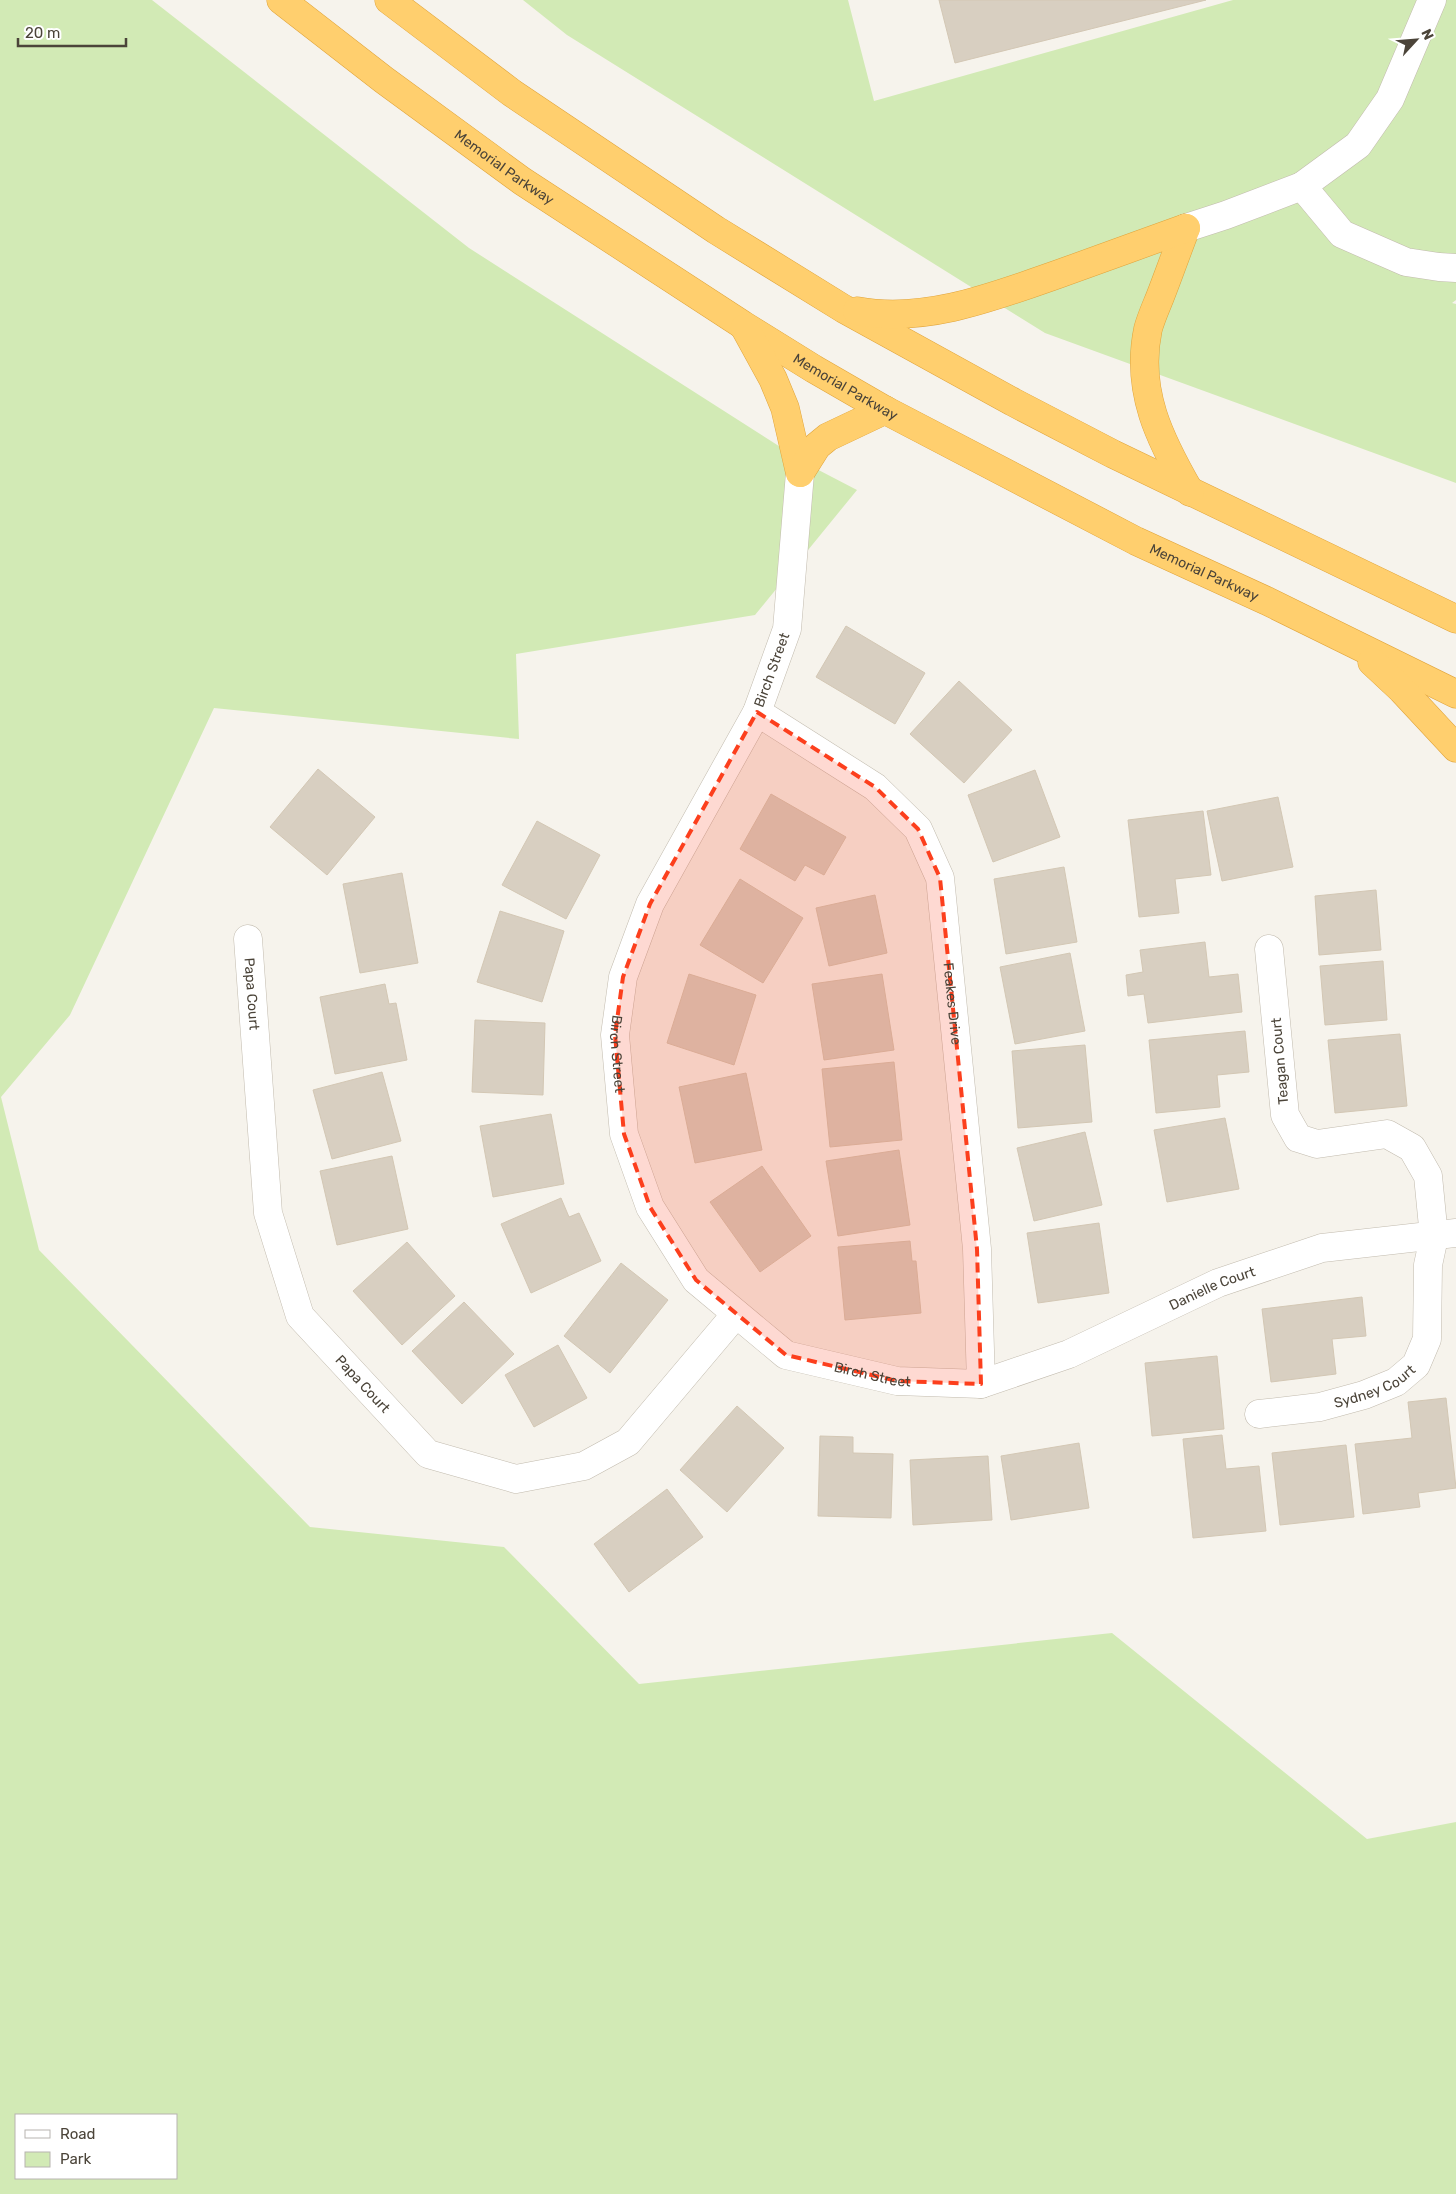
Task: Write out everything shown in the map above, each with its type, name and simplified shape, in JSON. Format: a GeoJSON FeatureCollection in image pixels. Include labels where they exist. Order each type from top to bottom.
{"type":"FeatureCollection","features":[{"type":"Feature","properties":{"kind":"highway","name":"Memorial Parkway"},"geometry":{"type":"LineString","coordinates":[[281,0],[384,80],[522,181],[742,325],[885,410],[1136,541],[1267,601],[1456,694]]}},
{"type":"Feature","properties":{"kind":"highway"},"geometry":{"type":"LineString","coordinates":[[389,0],[512,93],[716,230],[844,309],[1013,402],[1190,492],[1456,619]]}},
{"type":"Feature","properties":{"kind":"highway"},"geometry":{"type":"LineString","coordinates":[[844,309],[873,314],[900,314],[944,310],[1016,289],[1186,228]]}},
{"type":"Feature","properties":{"kind":"highway"},"geometry":{"type":"LineString","coordinates":[[1186,228],[1149,327],[1144,356],[1145,382],[1152,414],[1168,455],[1190,492]]}},
{"type":"Feature","properties":{"kind":"highway"},"geometry":{"type":"LineString","coordinates":[[742,325],[773,379],[785,408],[800,473]]}},
{"type":"Feature","properties":{"kind":"highway"},"geometry":{"type":"LineString","coordinates":[[800,473],[817,446],[828,438],[885,410]]}},
{"type":"Feature","properties":{"kind":"highway"},"geometry":{"type":"LineString","coordinates":[[1351,642],[1402,690],[1456,748]]}},
{"type":"Feature","properties":{"kind":"street"},"geometry":{"type":"LineString","coordinates":[[1186,228],[1302,186],[1358,145],[1390,99],[1432,0]]}},
{"type":"Feature","properties":{"kind":"street"},"geometry":{"type":"LineString","coordinates":[[1302,186],[1342,234],[1406,262],[1439,268],[1456,268]]}},
{"type":"Feature","properties":{"kind":"street","name":"Birch Street"},"geometry":{"type":"LineString","coordinates":[[800,473],[787,629],[757,712],[650,904],[623,976],[615,1035],[624,1134],[650,1207],[696,1280],[786,1355],[897,1381],[981,1384]]}},
{"type":"Feature","properties":{"kind":"street","name":"Feakes Drive"},"geometry":{"type":"LineString","coordinates":[[757,712],[875,788],[918,829],[940,878],[977,1249],[981,1384]]}},
{"type":"Feature","properties":{"kind":"street","name":"Papa Court"},"geometry":{"type":"LineString","coordinates":[[248,939],[268,1213],[300,1316],[428,1454],[516,1479],[584,1466],[628,1442],[736,1314]]}},
{"type":"Feature","properties":{"kind":"street","name":"Teagan Court"},"geometry":{"type":"LineString","coordinates":[[1269,949],[1285,1115],[1298,1138],[1318,1144],[1387,1134],[1412,1148],[1428,1176],[1445,1235]]}},
{"type":"Feature","properties":{"kind":"street","name":"Danielle Court"},"geometry":{"type":"LineString","coordinates":[[981,1384],[1069,1354],[1218,1283],[1322,1248],[1445,1235]]}},
{"type":"Feature","properties":{"kind":"street","name":"Sydney Court"},"geometry":{"type":"LineString","coordinates":[[1259,1414],[1320,1407],[1364,1395],[1396,1382],[1416,1365],[1427,1339],[1428,1265],[1445,1235]]}},
{"type":"Feature","properties":{"kind":"highlighted area"},"geometry":{"type":"Polygon","coordinates":[[[757,712],[875,787],[918,829],[940,878],[977,1249],[981,1384],[897,1381],[786,1355],[696,1280],[650,1207],[624,1134],[615,1035],[623,977],[650,904],[757,712]]]}},
{"type":"Feature","properties":{"kind":"green space"},"geometry":{"type":"Polygon","coordinates":[[[0,0],[152,0],[469,248],[807,464],[857,490],[755,615],[516,654],[519,739],[214,708],[70,1015],[1,1097],[39,1250],[310,1527],[504,1547],[639,1684],[1112,1633],[1367,1839],[1456,1822],[1456,2194],[0,2194],[0,0]]]}},
{"type":"Feature","properties":{"kind":"green space"},"geometry":{"type":"Polygon","coordinates":[[[523,0],[848,0],[874,101],[1233,0],[1456,0],[1456,300],[1452,303],[1456,304],[1456,483],[1045,333],[567,35],[523,0]]]}},
{"type":"Feature","properties":{"kind":"building"},"geometry":{"type":"Polygon","coordinates":[[[939,0],[1206,0],[955,63],[939,0]]]}},
{"type":"Feature","properties":{"kind":"building"},"geometry":{"type":"Polygon","coordinates":[[[846,626],[925,673],[895,724],[816,677],[846,626]]]}},
{"type":"Feature","properties":{"kind":"building"},"geometry":{"type":"Polygon","coordinates":[[[959,681],[1012,730],[964,783],[910,734],[959,681]]]}},
{"type":"Feature","properties":{"kind":"building"},"geometry":{"type":"Polygon","coordinates":[[[318,769],[375,817],[327,875],[270,827],[318,769]]]}},
{"type":"Feature","properties":{"kind":"building"},"geometry":{"type":"Polygon","coordinates":[[[1035,770],[1060,837],[993,862],[968,795],[1035,770]]]}},
{"type":"Feature","properties":{"kind":"building"},"geometry":{"type":"Polygon","coordinates":[[[771,794],[846,837],[824,875],[805,865],[795,881],[740,849],[771,794]]]}},
{"type":"Feature","properties":{"kind":"building"},"geometry":{"type":"Polygon","coordinates":[[[1278,797],[1293,867],[1222,881],[1207,811],[1278,797]]]}},
{"type":"Feature","properties":{"kind":"building"},"geometry":{"type":"Polygon","coordinates":[[[1203,811],[1211,875],[1175,879],[1179,913],[1139,917],[1128,820],[1203,811]]]}},
{"type":"Feature","properties":{"kind":"building"},"geometry":{"type":"Polygon","coordinates":[[[537,821],[600,855],[566,919],[502,885],[537,821]]]}},
{"type":"Feature","properties":{"kind":"building"},"geometry":{"type":"Polygon","coordinates":[[[1064,867],[1077,942],[1006,954],[994,879],[1064,867]]]}},
{"type":"Feature","properties":{"kind":"building"},"geometry":{"type":"Polygon","coordinates":[[[402,873],[418,963],[360,973],[343,884],[402,873]]]}},
{"type":"Feature","properties":{"kind":"building"},"geometry":{"type":"Polygon","coordinates":[[[740,879],[803,918],[763,983],[700,945],[740,879]]]}},
{"type":"Feature","properties":{"kind":"building"},"geometry":{"type":"Polygon","coordinates":[[[1376,890],[1381,950],[1319,955],[1315,896],[1376,890]]]}},
{"type":"Feature","properties":{"kind":"building"},"geometry":{"type":"Polygon","coordinates":[[[875,895],[887,953],[829,966],[816,908],[875,895]]]}},
{"type":"Feature","properties":{"kind":"building"},"geometry":{"type":"Polygon","coordinates":[[[500,911],[564,931],[542,1002],[477,982],[500,911]]]}},
{"type":"Feature","properties":{"kind":"building"},"geometry":{"type":"Polygon","coordinates":[[[1205,942],[1209,977],[1238,974],[1242,1012],[1148,1023],[1144,994],[1128,996],[1126,975],[1143,972],[1140,950],[1205,942]]]}},
{"type":"Feature","properties":{"kind":"building"},"geometry":{"type":"Polygon","coordinates":[[[1070,953],[1085,1031],[1015,1044],[1000,967],[1070,953]]]}},
{"type":"Feature","properties":{"kind":"building"},"geometry":{"type":"Polygon","coordinates":[[[1383,961],[1387,1020],[1325,1025],[1320,966],[1383,961]]]}},
{"type":"Feature","properties":{"kind":"building"},"geometry":{"type":"Polygon","coordinates":[[[689,974],[756,995],[734,1065],[667,1043],[689,974]]]}},
{"type":"Feature","properties":{"kind":"building"},"geometry":{"type":"Polygon","coordinates":[[[882,974],[894,1050],[824,1060],[812,984],[882,974]]]}},
{"type":"Feature","properties":{"kind":"building"},"geometry":{"type":"Polygon","coordinates":[[[385,984],[389,1004],[396,1003],[407,1060],[335,1074],[320,997],[385,984]]]}},
{"type":"Feature","properties":{"kind":"building"},"geometry":{"type":"Polygon","coordinates":[[[475,1020],[545,1023],[543,1095],[472,1092],[475,1020]]]}},
{"type":"Feature","properties":{"kind":"building"},"geometry":{"type":"Polygon","coordinates":[[[1245,1031],[1249,1072],[1217,1075],[1220,1107],[1156,1113],[1149,1040],[1245,1031]]]}},
{"type":"Feature","properties":{"kind":"building"},"geometry":{"type":"Polygon","coordinates":[[[1400,1034],[1407,1106],[1335,1113],[1328,1040],[1400,1034]]]}},
{"type":"Feature","properties":{"kind":"building"},"geometry":{"type":"Polygon","coordinates":[[[1085,1045],[1092,1122],[1018,1128],[1012,1051],[1085,1045]]]}},
{"type":"Feature","properties":{"kind":"building"},"geometry":{"type":"Polygon","coordinates":[[[894,1062],[902,1140],[830,1147],[822,1069],[894,1062]]]}},
{"type":"Feature","properties":{"kind":"building"},"geometry":{"type":"Polygon","coordinates":[[[382,1072],[401,1141],[332,1159],[313,1090],[382,1072]]]}},
{"type":"Feature","properties":{"kind":"building"},"geometry":{"type":"Polygon","coordinates":[[[746,1073],[762,1150],[695,1163],[679,1087],[746,1073]]]}},
{"type":"Feature","properties":{"kind":"building"},"geometry":{"type":"Polygon","coordinates":[[[551,1114],[564,1184],[493,1197],[480,1126],[551,1114]]]}},
{"type":"Feature","properties":{"kind":"building"},"geometry":{"type":"Polygon","coordinates":[[[1225,1118],[1239,1189],[1167,1202],[1154,1130],[1225,1118]]]}},
{"type":"Feature","properties":{"kind":"building"},"geometry":{"type":"Polygon","coordinates":[[[1085,1132],[1102,1205],[1034,1221],[1017,1148],[1085,1132]]]}},
{"type":"Feature","properties":{"kind":"building"},"geometry":{"type":"Polygon","coordinates":[[[899,1150],[910,1225],[838,1236],[826,1161],[899,1150]]]}},
{"type":"Feature","properties":{"kind":"building"},"geometry":{"type":"Polygon","coordinates":[[[392,1156],[408,1229],[337,1245],[320,1171],[392,1156]]]}},
{"type":"Feature","properties":{"kind":"building"},"geometry":{"type":"Polygon","coordinates":[[[762,1166],[811,1236],[760,1272],[710,1202],[762,1166]]]}},
{"type":"Feature","properties":{"kind":"building"},"geometry":{"type":"Polygon","coordinates":[[[561,1198],[569,1217],[579,1213],[601,1261],[531,1293],[501,1224],[561,1198]]]}},
{"type":"Feature","properties":{"kind":"building"},"geometry":{"type":"Polygon","coordinates":[[[1099,1223],[1109,1293],[1038,1303],[1027,1233],[1099,1223]]]}},
{"type":"Feature","properties":{"kind":"building"},"geometry":{"type":"Polygon","coordinates":[[[910,1241],[912,1261],[916,1261],[921,1313],[845,1320],[838,1247],[910,1241]]]}},
{"type":"Feature","properties":{"kind":"building"},"geometry":{"type":"Polygon","coordinates":[[[407,1242],[455,1296],[402,1345],[353,1291],[407,1242]]]}},
{"type":"Feature","properties":{"kind":"building"},"geometry":{"type":"Polygon","coordinates":[[[621,1263],[668,1300],[610,1373],[564,1336],[621,1263]]]}},
{"type":"Feature","properties":{"kind":"building"},"geometry":{"type":"Polygon","coordinates":[[[1362,1297],[1366,1336],[1332,1339],[1336,1374],[1271,1382],[1262,1309],[1362,1297]]]}},
{"type":"Feature","properties":{"kind":"building"},"geometry":{"type":"Polygon","coordinates":[[[464,1302],[514,1354],[462,1404],[412,1351],[464,1302]]]}},
{"type":"Feature","properties":{"kind":"building"},"geometry":{"type":"Polygon","coordinates":[[[558,1345],[587,1398],[534,1427],[505,1375],[558,1345]]]}},
{"type":"Feature","properties":{"kind":"building"},"geometry":{"type":"Polygon","coordinates":[[[1217,1356],[1224,1429],[1152,1436],[1145,1363],[1217,1356]]]}},
{"type":"Feature","properties":{"kind":"building"},"geometry":{"type":"Polygon","coordinates":[[[1446,1398],[1456,1488],[1418,1493],[1420,1507],[1363,1514],[1355,1444],[1412,1438],[1408,1402],[1446,1398]]]}},
{"type":"Feature","properties":{"kind":"building"},"geometry":{"type":"Polygon","coordinates":[[[737,1406],[784,1448],[727,1512],[680,1470],[737,1406]]]}},
{"type":"Feature","properties":{"kind":"building"},"geometry":{"type":"Polygon","coordinates":[[[1222,1435],[1226,1469],[1259,1466],[1266,1531],[1193,1538],[1183,1439],[1222,1435]]]}},
{"type":"Feature","properties":{"kind":"building"},"geometry":{"type":"Polygon","coordinates":[[[820,1436],[853,1437],[853,1453],[893,1454],[891,1518],[818,1516],[820,1436]]]}},
{"type":"Feature","properties":{"kind":"building"},"geometry":{"type":"Polygon","coordinates":[[[1079,1443],[1089,1508],[1011,1520],[1001,1456],[1079,1443]]]}},
{"type":"Feature","properties":{"kind":"building"},"geometry":{"type":"Polygon","coordinates":[[[1346,1445],[1354,1517],[1280,1525],[1272,1453],[1346,1445]]]}},
{"type":"Feature","properties":{"kind":"building"},"geometry":{"type":"Polygon","coordinates":[[[988,1456],[992,1520],[913,1525],[910,1460],[988,1456]]]}},
{"type":"Feature","properties":{"kind":"building"},"geometry":{"type":"Polygon","coordinates":[[[667,1489],[703,1537],[629,1592],[594,1544],[667,1489]]]}}]}
